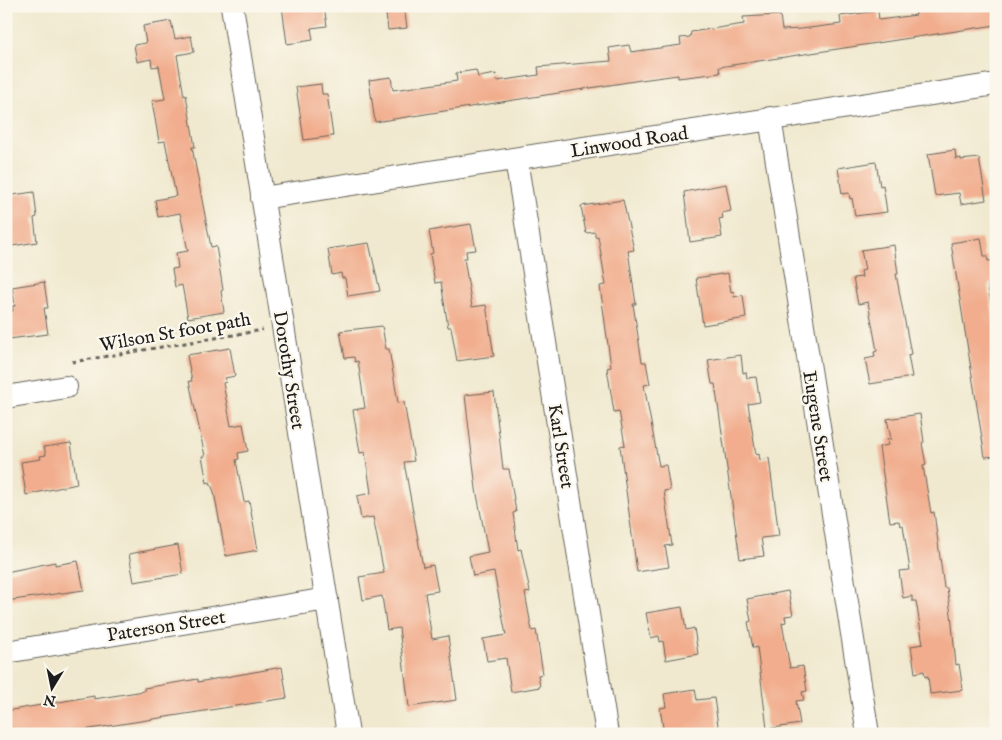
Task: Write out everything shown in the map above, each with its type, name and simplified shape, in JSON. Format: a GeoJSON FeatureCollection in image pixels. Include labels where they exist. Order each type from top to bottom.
{"type":"FeatureCollection","features":[{"type":"Feature","properties":{"kind":"street","name":"Dorothy Street"},"geometry":{"type":"LineString","coordinates":[[232,6],[348,734]]}},
{"type":"Feature","properties":{"kind":"street","name":"Linwood Road"},"geometry":{"type":"LineString","coordinates":[[262,198],[996,84]]}},
{"type":"Feature","properties":{"kind":"street","name":"Eugene Street"},"geometry":{"type":"LineString","coordinates":[[770,118],[868,734]]}},
{"type":"Feature","properties":{"kind":"street","name":"Karl Street"},"geometry":{"type":"LineString","coordinates":[[516,159],[607,734]]}},
{"type":"Feature","properties":{"kind":"street"},"geometry":{"type":"LineString","coordinates":[[6,397],[66,387]]}},
{"type":"Feature","properties":{"kind":"street","name":"Paterson Street"},"geometry":{"type":"LineString","coordinates":[[6,652],[327,599]]}},
{"type":"Feature","properties":{"kind":"path","name":"Wilson St foot path"},"geometry":{"type":"LineString","coordinates":[[72,362],[283,327]]}},
{"type":"Feature","properties":{"kind":"building"},"geometry":{"type":"Polygon","coordinates":[[[282,6],[324,6],[327,26],[311,28],[313,40],[287,44],[282,6]]]}},
{"type":"Feature","properties":{"kind":"building"},"geometry":{"type":"Polygon","coordinates":[[[385,6],[404,6],[407,28],[388,30],[385,6]]]}},
{"type":"Feature","properties":{"kind":"building"},"geometry":{"type":"Polygon","coordinates":[[[915,6],[996,6],[996,25],[719,67],[720,73],[678,78],[678,75],[641,80],[375,122],[369,80],[391,77],[393,90],[457,81],[456,73],[476,70],[478,77],[496,74],[497,81],[539,75],[538,67],[611,61],[609,48],[629,45],[631,52],[681,45],[680,38],[690,37],[691,32],[744,24],[743,17],[780,15],[782,30],[801,29],[841,24],[840,16],[878,11],[879,20],[916,15],[915,6]]]}},
{"type":"Feature","properties":{"kind":"building"},"geometry":{"type":"Polygon","coordinates":[[[171,21],[175,39],[191,36],[194,52],[177,55],[184,96],[186,95],[195,147],[192,147],[211,247],[216,246],[223,290],[221,291],[224,312],[188,318],[182,285],[175,287],[172,269],[178,268],[176,253],[188,251],[180,213],[158,217],[155,200],[176,196],[165,141],[159,142],[152,101],[165,99],[159,66],[152,67],[151,59],[137,62],[134,45],[146,43],[143,26],[171,21]]]}},
{"type":"Feature","properties":{"kind":"building"},"geometry":{"type":"Polygon","coordinates":[[[321,84],[322,94],[327,94],[333,136],[304,140],[296,87],[321,84]]]}},
{"type":"Feature","properties":{"kind":"building"},"geometry":{"type":"Polygon","coordinates":[[[955,150],[956,159],[979,158],[986,200],[961,204],[959,193],[935,196],[928,154],[955,150]]]}},
{"type":"Feature","properties":{"kind":"building"},"geometry":{"type":"Polygon","coordinates":[[[876,162],[880,186],[883,185],[887,212],[855,216],[852,198],[850,199],[849,193],[842,194],[838,168],[876,162]]]}},
{"type":"Feature","properties":{"kind":"building"},"geometry":{"type":"Polygon","coordinates":[[[726,184],[731,211],[722,213],[723,218],[719,219],[722,237],[690,242],[684,192],[726,184]]]}},
{"type":"Feature","properties":{"kind":"building"},"geometry":{"type":"Polygon","coordinates":[[[34,192],[37,217],[34,218],[37,242],[6,247],[6,196],[34,192]]]}},
{"type":"Feature","properties":{"kind":"building"},"geometry":{"type":"Polygon","coordinates":[[[623,200],[634,250],[628,251],[636,304],[633,304],[642,362],[646,362],[650,384],[644,385],[659,466],[666,465],[670,490],[664,491],[672,545],[665,546],[669,567],[637,572],[620,446],[625,445],[619,411],[614,412],[607,368],[611,367],[600,286],[606,285],[598,236],[595,237],[595,232],[586,233],[581,206],[623,200]]]}},
{"type":"Feature","properties":{"kind":"building"},"geometry":{"type":"Polygon","coordinates":[[[471,224],[476,250],[466,251],[467,258],[464,258],[472,307],[486,305],[494,356],[457,361],[451,327],[448,327],[441,282],[435,283],[430,254],[433,253],[429,231],[471,224]]]}},
{"type":"Feature","properties":{"kind":"building"},"geometry":{"type":"Polygon","coordinates":[[[981,238],[984,256],[987,256],[988,261],[996,260],[996,282],[989,283],[988,287],[996,332],[996,456],[985,457],[951,243],[981,238]]]}},
{"type":"Feature","properties":{"kind":"building"},"geometry":{"type":"Polygon","coordinates":[[[369,243],[380,291],[348,296],[345,278],[342,278],[341,273],[332,275],[328,249],[369,243]]]}},
{"type":"Feature","properties":{"kind":"building"},"geometry":{"type":"Polygon","coordinates":[[[894,245],[898,274],[896,274],[911,354],[908,355],[912,377],[870,384],[865,359],[875,357],[874,352],[877,351],[868,302],[858,304],[853,278],[862,277],[861,271],[865,270],[861,250],[894,245]]]}},
{"type":"Feature","properties":{"kind":"building"},"geometry":{"type":"Polygon","coordinates":[[[728,273],[731,292],[733,291],[734,297],[743,295],[746,318],[703,325],[696,278],[728,273]]]}},
{"type":"Feature","properties":{"kind":"building"},"geometry":{"type":"Polygon","coordinates":[[[44,282],[48,308],[44,308],[48,334],[9,339],[6,312],[13,311],[12,306],[15,306],[12,287],[44,282]]]}},
{"type":"Feature","properties":{"kind":"building"},"geometry":{"type":"Polygon","coordinates":[[[382,326],[386,349],[389,349],[398,403],[404,402],[414,461],[404,462],[423,567],[433,565],[438,591],[425,593],[432,639],[448,636],[457,700],[409,707],[399,628],[387,630],[382,596],[363,600],[359,577],[384,573],[373,517],[361,519],[357,496],[371,493],[365,452],[360,453],[353,410],[365,408],[358,361],[355,362],[354,357],[345,358],[340,331],[382,326]]]}},
{"type":"Feature","properties":{"kind":"building"},"geometry":{"type":"Polygon","coordinates":[[[230,348],[235,376],[225,378],[226,382],[223,383],[231,426],[243,424],[248,451],[238,453],[239,459],[236,460],[244,502],[249,501],[258,550],[226,556],[214,492],[210,482],[207,483],[202,456],[205,456],[189,381],[192,381],[187,355],[230,348]]]}},
{"type":"Feature","properties":{"kind":"building"},"geometry":{"type":"Polygon","coordinates":[[[741,355],[743,373],[746,372],[747,378],[756,377],[760,402],[748,404],[756,455],[759,454],[760,460],[769,458],[779,536],[761,538],[764,556],[740,559],[715,384],[712,384],[708,360],[741,355]]]}},
{"type":"Feature","properties":{"kind":"building"},"geometry":{"type":"Polygon","coordinates":[[[494,392],[503,469],[509,469],[516,512],[513,513],[518,550],[521,549],[530,592],[525,593],[532,631],[536,630],[543,674],[538,675],[540,687],[511,692],[506,658],[487,661],[483,639],[506,635],[494,572],[473,576],[469,556],[488,552],[476,489],[465,395],[494,392]]]}},
{"type":"Feature","properties":{"kind":"building"},"geometry":{"type":"Polygon","coordinates":[[[920,414],[926,465],[923,466],[931,513],[934,512],[944,588],[947,588],[951,614],[956,665],[959,664],[963,690],[930,694],[928,676],[925,677],[924,671],[915,673],[911,646],[923,644],[916,601],[912,601],[912,596],[903,598],[899,571],[910,570],[903,525],[900,526],[899,521],[890,522],[879,447],[888,445],[887,439],[891,439],[887,419],[920,414]]]}},
{"type":"Feature","properties":{"kind":"building"},"geometry":{"type":"Polygon","coordinates":[[[71,443],[77,484],[26,495],[21,462],[41,459],[40,456],[46,455],[44,447],[71,443]]]}},
{"type":"Feature","properties":{"kind":"building"},"geometry":{"type":"Polygon","coordinates":[[[178,545],[183,574],[134,582],[129,554],[178,545]]]}},
{"type":"Feature","properties":{"kind":"building"},"geometry":{"type":"Polygon","coordinates":[[[78,561],[84,590],[6,601],[6,572],[55,562],[55,565],[78,561]]]}},
{"type":"Feature","properties":{"kind":"building"},"geometry":{"type":"Polygon","coordinates":[[[788,591],[793,615],[785,616],[786,622],[782,623],[790,668],[803,666],[807,691],[802,692],[804,700],[796,701],[800,724],[767,729],[757,647],[753,648],[748,622],[751,621],[747,599],[788,591]]]}},
{"type":"Feature","properties":{"kind":"building"},"geometry":{"type":"Polygon","coordinates":[[[682,607],[686,630],[694,628],[698,654],[666,660],[663,641],[660,642],[659,636],[651,638],[646,613],[682,607]]]}},
{"type":"Feature","properties":{"kind":"building"},"geometry":{"type":"Polygon","coordinates":[[[282,667],[287,698],[58,734],[6,734],[6,711],[94,696],[94,699],[144,691],[144,688],[198,679],[198,682],[282,667]]]}},
{"type":"Feature","properties":{"kind":"building"},"geometry":{"type":"Polygon","coordinates":[[[695,689],[697,700],[714,698],[719,732],[664,734],[660,708],[666,707],[664,694],[695,689]]]}}]}
